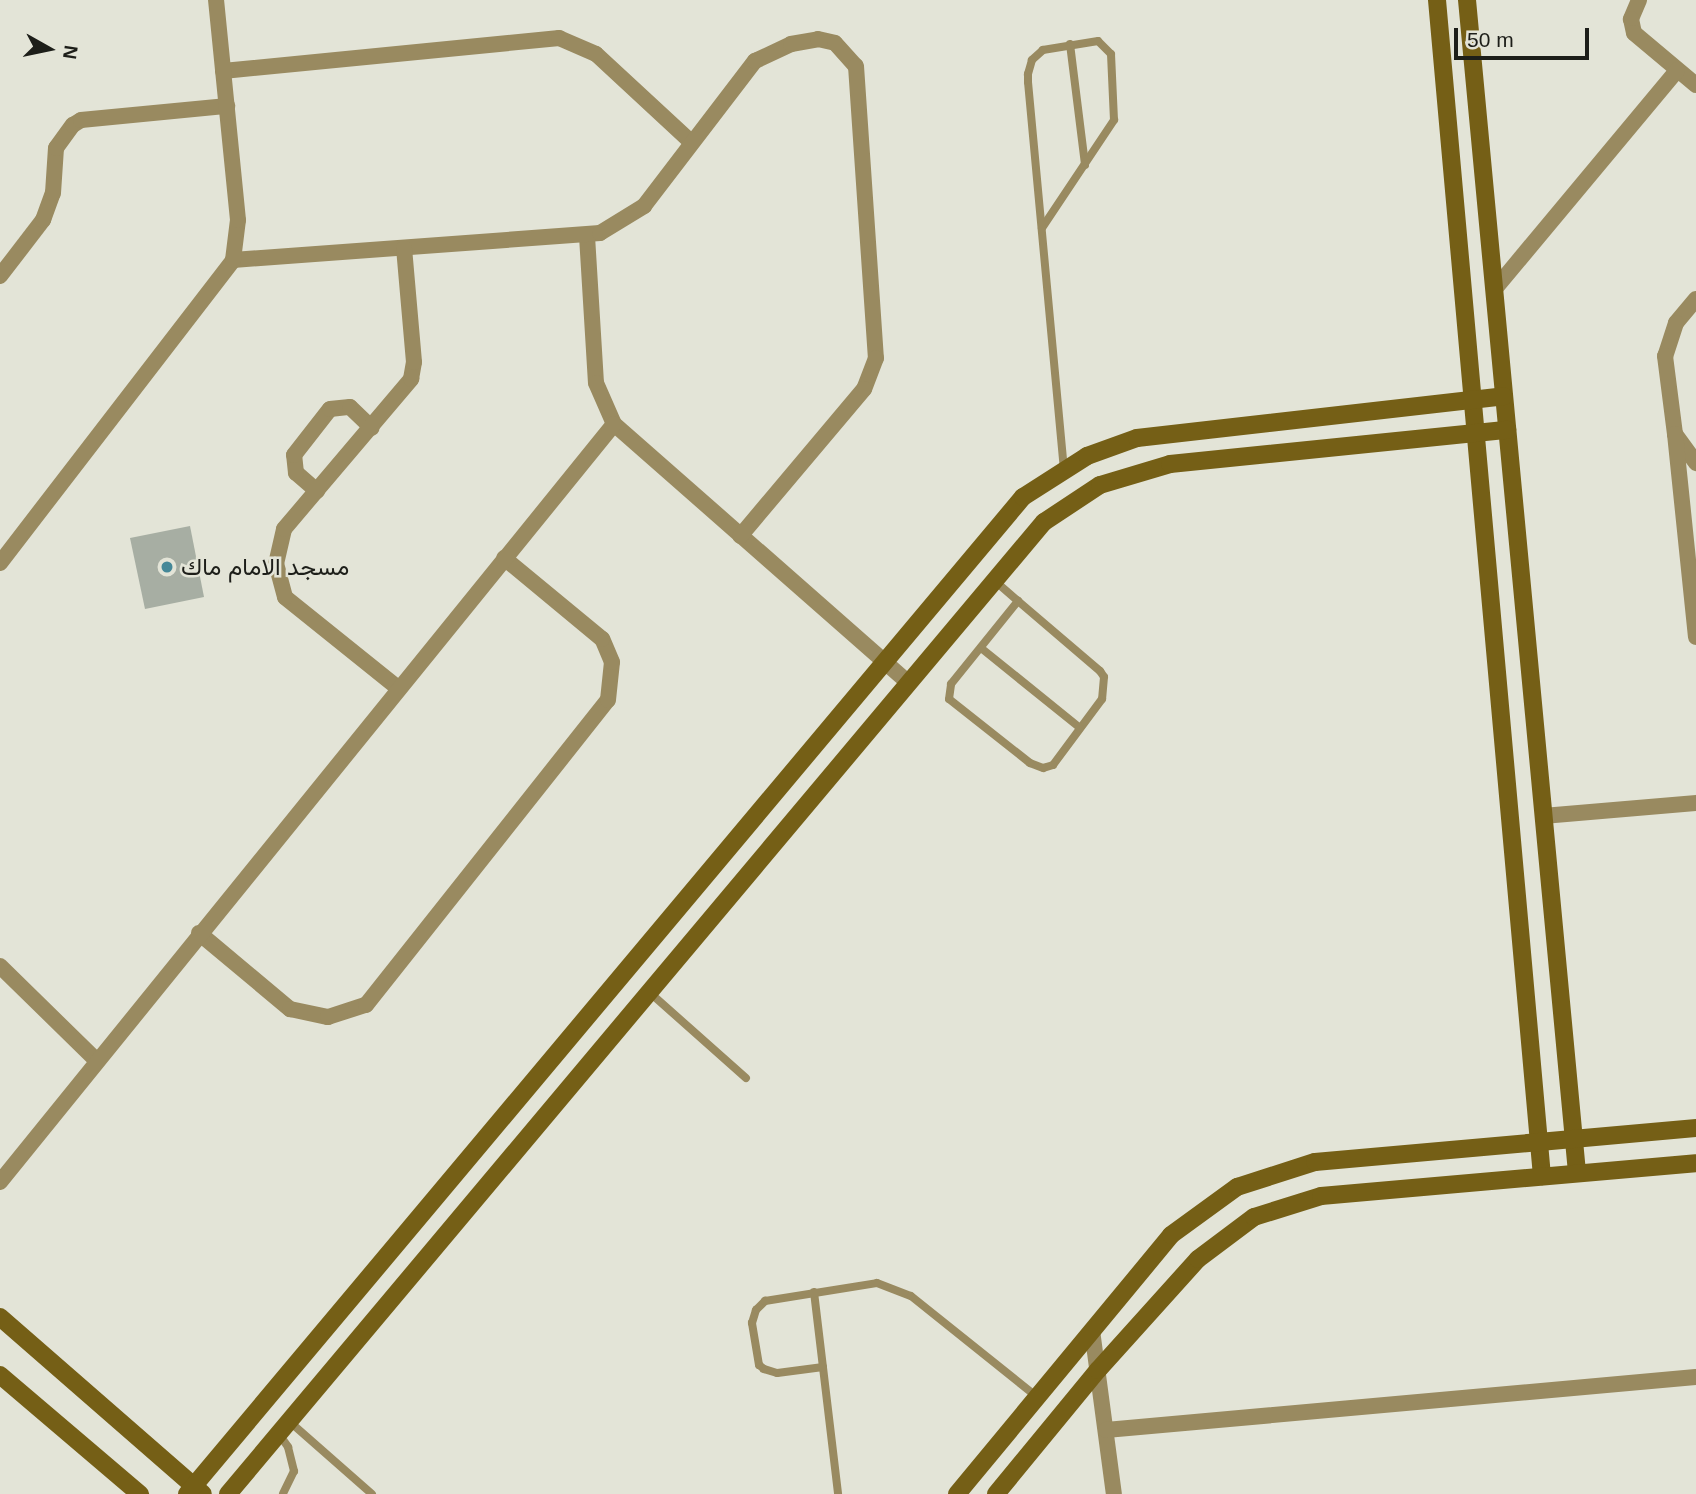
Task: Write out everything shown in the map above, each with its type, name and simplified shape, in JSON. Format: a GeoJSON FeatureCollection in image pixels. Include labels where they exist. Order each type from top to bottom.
{"type":"FeatureCollection","features":[{"type":"Feature","properties":{"kind":"street"},"geometry":{"type":"LineString","coordinates":[[0,563],[233,260],[239,220],[216,0]]}},
{"type":"Feature","properties":{"kind":"street"},"geometry":{"type":"LineString","coordinates":[[1437,0],[1542,1177]]}},
{"type":"Feature","properties":{"kind":"street"},"geometry":{"type":"LineString","coordinates":[[1467,0],[1577,1173]]}},
{"type":"Feature","properties":{"kind":"street"},"geometry":{"type":"LineString","coordinates":[[1639,0],[1630,19],[1634,33],[1696,85]]}},
{"type":"Feature","properties":{"kind":"street"},"geometry":{"type":"LineString","coordinates":[[223,71],[559,38],[596,54],[691,142]]}},
{"type":"Feature","properties":{"kind":"street"},"geometry":{"type":"LineString","coordinates":[[233,260],[587,236],[624,222],[645,206],[743,72],[767,52],[791,44],[827,40],[842,47],[856,66],[877,337],[874,368],[864,389],[740,536]]}},
{"type":"Feature","properties":{"kind":"street"},"geometry":{"type":"LineString","coordinates":[[1494,290],[1678,70]]}},
{"type":"Feature","properties":{"kind":"street"},"geometry":{"type":"LineString","coordinates":[[0,276],[43,220],[53,193],[56,148],[73,125],[81,120],[227,106]]}},
{"type":"Feature","properties":{"kind":"street"},"geometry":{"type":"LineString","coordinates":[[587,236],[596,383],[614,424],[907,681]]}},
{"type":"Feature","properties":{"kind":"street"},"geometry":{"type":"LineString","coordinates":[[398,688],[285,597],[276,564],[279,541],[317,491],[407,387],[413,370],[404,248]]}},
{"type":"Feature","properties":{"kind":"street"},"geometry":{"type":"LineString","coordinates":[[1696,299],[1676,323],[1666,345],[1665,367],[1675,434],[1696,637]]}},
{"type":"Feature","properties":{"kind":"street"},"geometry":{"type":"LineString","coordinates":[[0,1317],[195,1491],[573,1031],[1004,515],[1064,468],[1110,446],[1166,432],[1504,396]]}},
{"type":"Feature","properties":{"kind":"street"},"geometry":{"type":"LineString","coordinates":[[317,491],[296,473],[294,455],[330,409],[350,407],[372,428]]}},
{"type":"Feature","properties":{"kind":"street"},"geometry":{"type":"LineString","coordinates":[[0,1182],[96,1060],[614,424]]}},
{"type":"Feature","properties":{"kind":"street"},"geometry":{"type":"LineString","coordinates":[[228,1494],[1027,537],[1062,508],[1100,485],[1146,469],[1507,430]]}},
{"type":"Feature","properties":{"kind":"street"},"geometry":{"type":"LineString","coordinates":[[1675,434],[1696,463]]}},
{"type":"Feature","properties":{"kind":"street"},"geometry":{"type":"LineString","coordinates":[[199,933],[289,1009],[328,1017],[366,1005],[608,700],[612,662],[602,639],[504,558]]}},
{"type":"Feature","properties":{"kind":"street"},"geometry":{"type":"LineString","coordinates":[[1543,816],[1696,803]]}},
{"type":"Feature","properties":{"kind":"street"},"geometry":{"type":"LineString","coordinates":[[0,967],[96,1060]]}},
{"type":"Feature","properties":{"kind":"street"},"geometry":{"type":"LineString","coordinates":[[573,1031],[598,1052]]}},
{"type":"Feature","properties":{"kind":"street"},"geometry":{"type":"LineString","coordinates":[[957,1494],[1092,1330],[1192,1217],[1262,1176],[1315,1162],[1696,1128]]}},
{"type":"Feature","properties":{"kind":"street"},"geometry":{"type":"LineString","coordinates":[[996,1494],[1098,1370],[1215,1243],[1276,1208],[1321,1196],[1696,1163]]}},
{"type":"Feature","properties":{"kind":"street"},"geometry":{"type":"LineString","coordinates":[[1092,1330],[1114,1494]]}},
{"type":"Feature","properties":{"kind":"street"},"geometry":{"type":"LineString","coordinates":[[0,1375],[140,1494]]}},
{"type":"Feature","properties":{"kind":"street"},"geometry":{"type":"LineString","coordinates":[[1106,1430],[1696,1377]]}},
{"type":"Feature","properties":{"kind":"lane"},"geometry":{"type":"LineString","coordinates":[[1042,228],[1114,120],[1111,54],[1098,41],[1043,50],[1032,60],[1028,74],[1042,228],[1064,468]]}},
{"type":"Feature","properties":{"kind":"lane"},"geometry":{"type":"LineString","coordinates":[[1070,44],[1085,165]]}},
{"type":"Feature","properties":{"kind":"lane"},"geometry":{"type":"LineString","coordinates":[[992,579],[1018,601],[1104,677],[1105,692],[1053,765],[1036,767],[951,704],[951,684],[1018,601]]}},
{"type":"Feature","properties":{"kind":"lane"},"geometry":{"type":"LineString","coordinates":[[981,648],[1080,728]]}},
{"type":"Feature","properties":{"kind":"lane"},"geometry":{"type":"LineString","coordinates":[[649,991],[746,1078]]}},
{"type":"Feature","properties":{"kind":"lane"},"geometry":{"type":"LineString","coordinates":[[823,1367],[777,1373],[764,1369],[759,1365],[752,1322],[765,1301],[862,1283],[901,1290],[1037,1397]]}},
{"type":"Feature","properties":{"kind":"lane"},"geometry":{"type":"LineString","coordinates":[[814,1292],[838,1494]]}},
{"type":"Feature","properties":{"kind":"lane"},"geometry":{"type":"LineString","coordinates":[[283,1494],[294,1471],[284,1428]]}},
{"type":"Feature","properties":{"kind":"lane"},"geometry":{"type":"LineString","coordinates":[[284,1428],[372,1494]]}},
{"type":"Feature","properties":{"kind":"building","name":"مسجد الامام ماك"},"geometry":{"type":"Polygon","coordinates":[[[190,526],[204,597],[145,609],[130,538],[190,526]]]}},
{"type":"Feature","properties":{"kind":"place","name":"مسجد الامام ماك"},"geometry":{"type":"Point","coordinates":[167,567]}}]}
